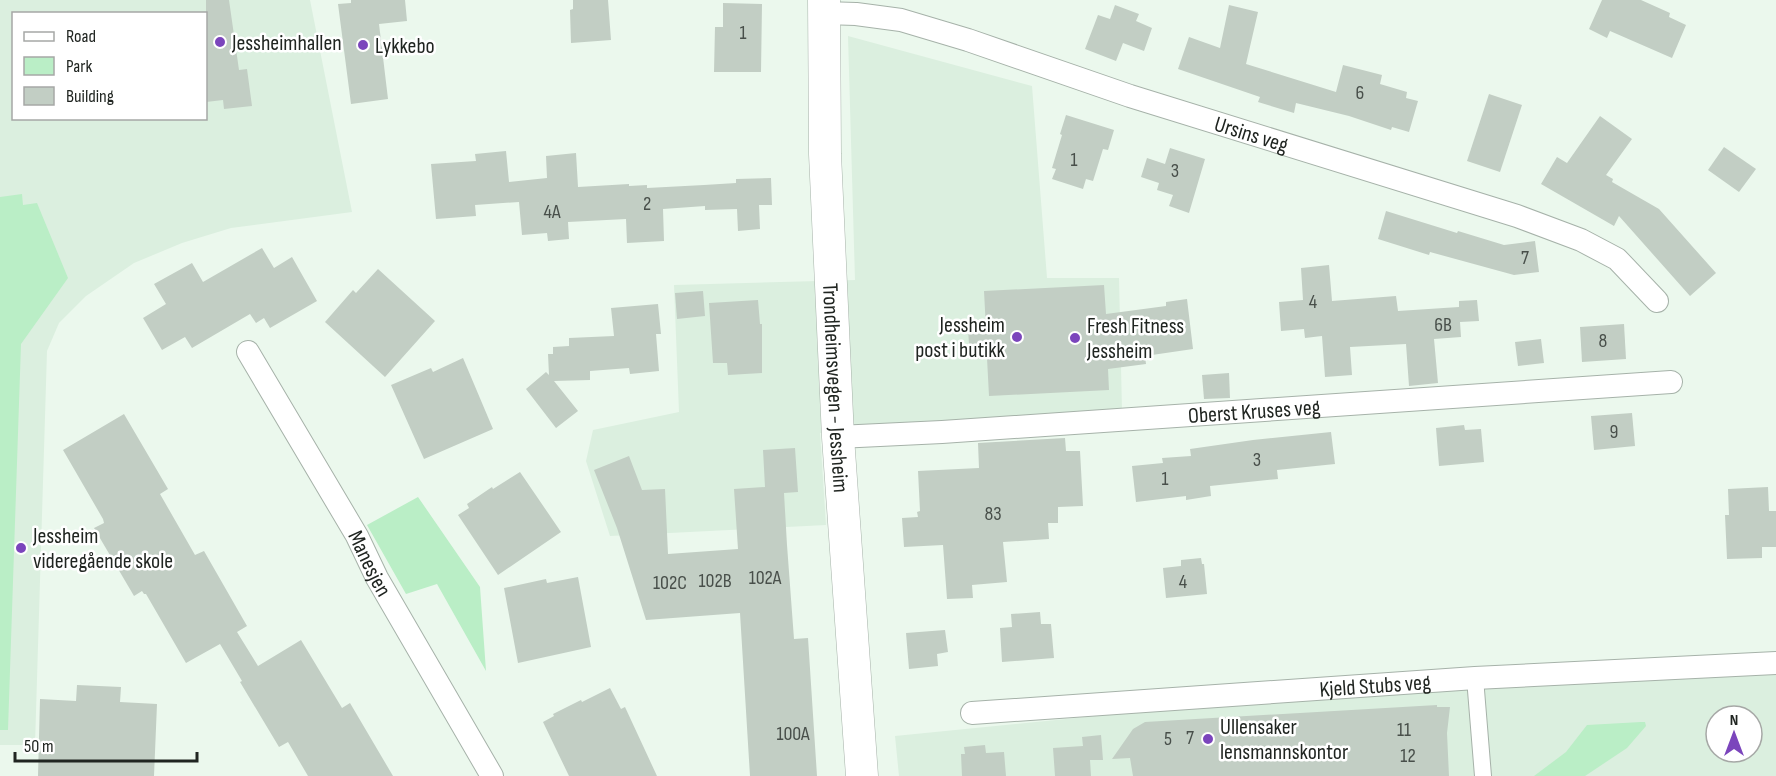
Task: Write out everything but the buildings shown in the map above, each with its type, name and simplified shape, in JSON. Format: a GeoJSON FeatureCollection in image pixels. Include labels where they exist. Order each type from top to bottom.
{"type":"FeatureCollection","features":[{"type":"Feature","properties":{"kind":"main road","name":"Trondheimsvegen - Jessheim"},"geometry":{"type":"LineString","coordinates":[[824,6],[825,154],[838,437],[862,776]]}},
{"type":"Feature","properties":{"kind":"street","name":"Ursins veg"},"geometry":{"type":"LineString","coordinates":[[824,6],[856,14],[901,20],[968,40],[1131,96],[1517,216],[1581,240],[1617,259],[1657,301]]}},
{"type":"Feature","properties":{"kind":"street","name":"Manesjen"},"geometry":{"type":"LineString","coordinates":[[248,352],[357,536],[377,578],[492,776]]}},
{"type":"Feature","properties":{"kind":"street","name":"Oberst Kruses veg"},"geometry":{"type":"LineString","coordinates":[[838,437],[964,431],[1671,382]]}},
{"type":"Feature","properties":{"kind":"street","name":"Kjeld Stubs veg"},"geometry":{"type":"LineString","coordinates":[[972,713],[1475,678],[1776,663]]}},
{"type":"Feature","properties":{"kind":"street"},"geometry":{"type":"LineString","coordinates":[[1475,678],[1483,776]]}},
{"type":"Feature","properties":{"kind":"shaded area","name":"Jessheim videregående skole"},"geometry":{"type":"Polygon","coordinates":[[[0,0],[310,0],[352,212],[231,228],[182,243],[134,263],[86,296],[59,323],[47,351],[35,745],[0,745],[0,0]]]}},
{"type":"Feature","properties":{"kind":"shaded area"},"geometry":{"type":"Polygon","coordinates":[[[848,36],[1032,86],[1047,278],[1119,278],[1122,411],[820,433],[826,525],[610,536],[586,461],[593,430],[679,412],[674,285],[855,280],[848,36]]]}},
{"type":"Feature","properties":{"kind":"shaded area"},"geometry":{"type":"Polygon","coordinates":[[[1638,668],[1776,675],[1776,776],[899,776],[895,736],[1466,679],[1638,668]]]}},
{"type":"Feature","properties":{"kind":"green space"},"geometry":{"type":"Polygon","coordinates":[[[22,194],[23,205],[37,203],[68,278],[21,344],[8,730],[0,730],[0,197],[22,194]]]}},
{"type":"Feature","properties":{"kind":"green space"},"geometry":{"type":"Polygon","coordinates":[[[418,497],[480,587],[486,671],[437,584],[406,594],[367,525],[418,497]]]}},
{"type":"Feature","properties":{"kind":"green space"},"geometry":{"type":"Polygon","coordinates":[[[1645,722],[1646,726],[1627,748],[1585,776],[1534,776],[1566,752],[1587,725],[1645,722]]]}},
{"type":"Feature","properties":{"kind":"place","name":"Jessheimhallen"},"geometry":{"type":"Point","coordinates":[220,42]}},
{"type":"Feature","properties":{"kind":"place","name":"Lykkebo"},"geometry":{"type":"Point","coordinates":[363,45]}},
{"type":"Feature","properties":{"kind":"place","name":"Jessheim post i butikk"},"geometry":{"type":"Point","coordinates":[1017,337]}},
{"type":"Feature","properties":{"kind":"place","name":"Fresh Fitness Jessheim"},"geometry":{"type":"Point","coordinates":[1075,338]}},
{"type":"Feature","properties":{"kind":"place","name":"Jessheim videregående skole"},"geometry":{"type":"Point","coordinates":[21,548]}},
{"type":"Feature","properties":{"kind":"place","name":"Ullensaker lensmannskontor"},"geometry":{"type":"Point","coordinates":[1208,739]}}]}
